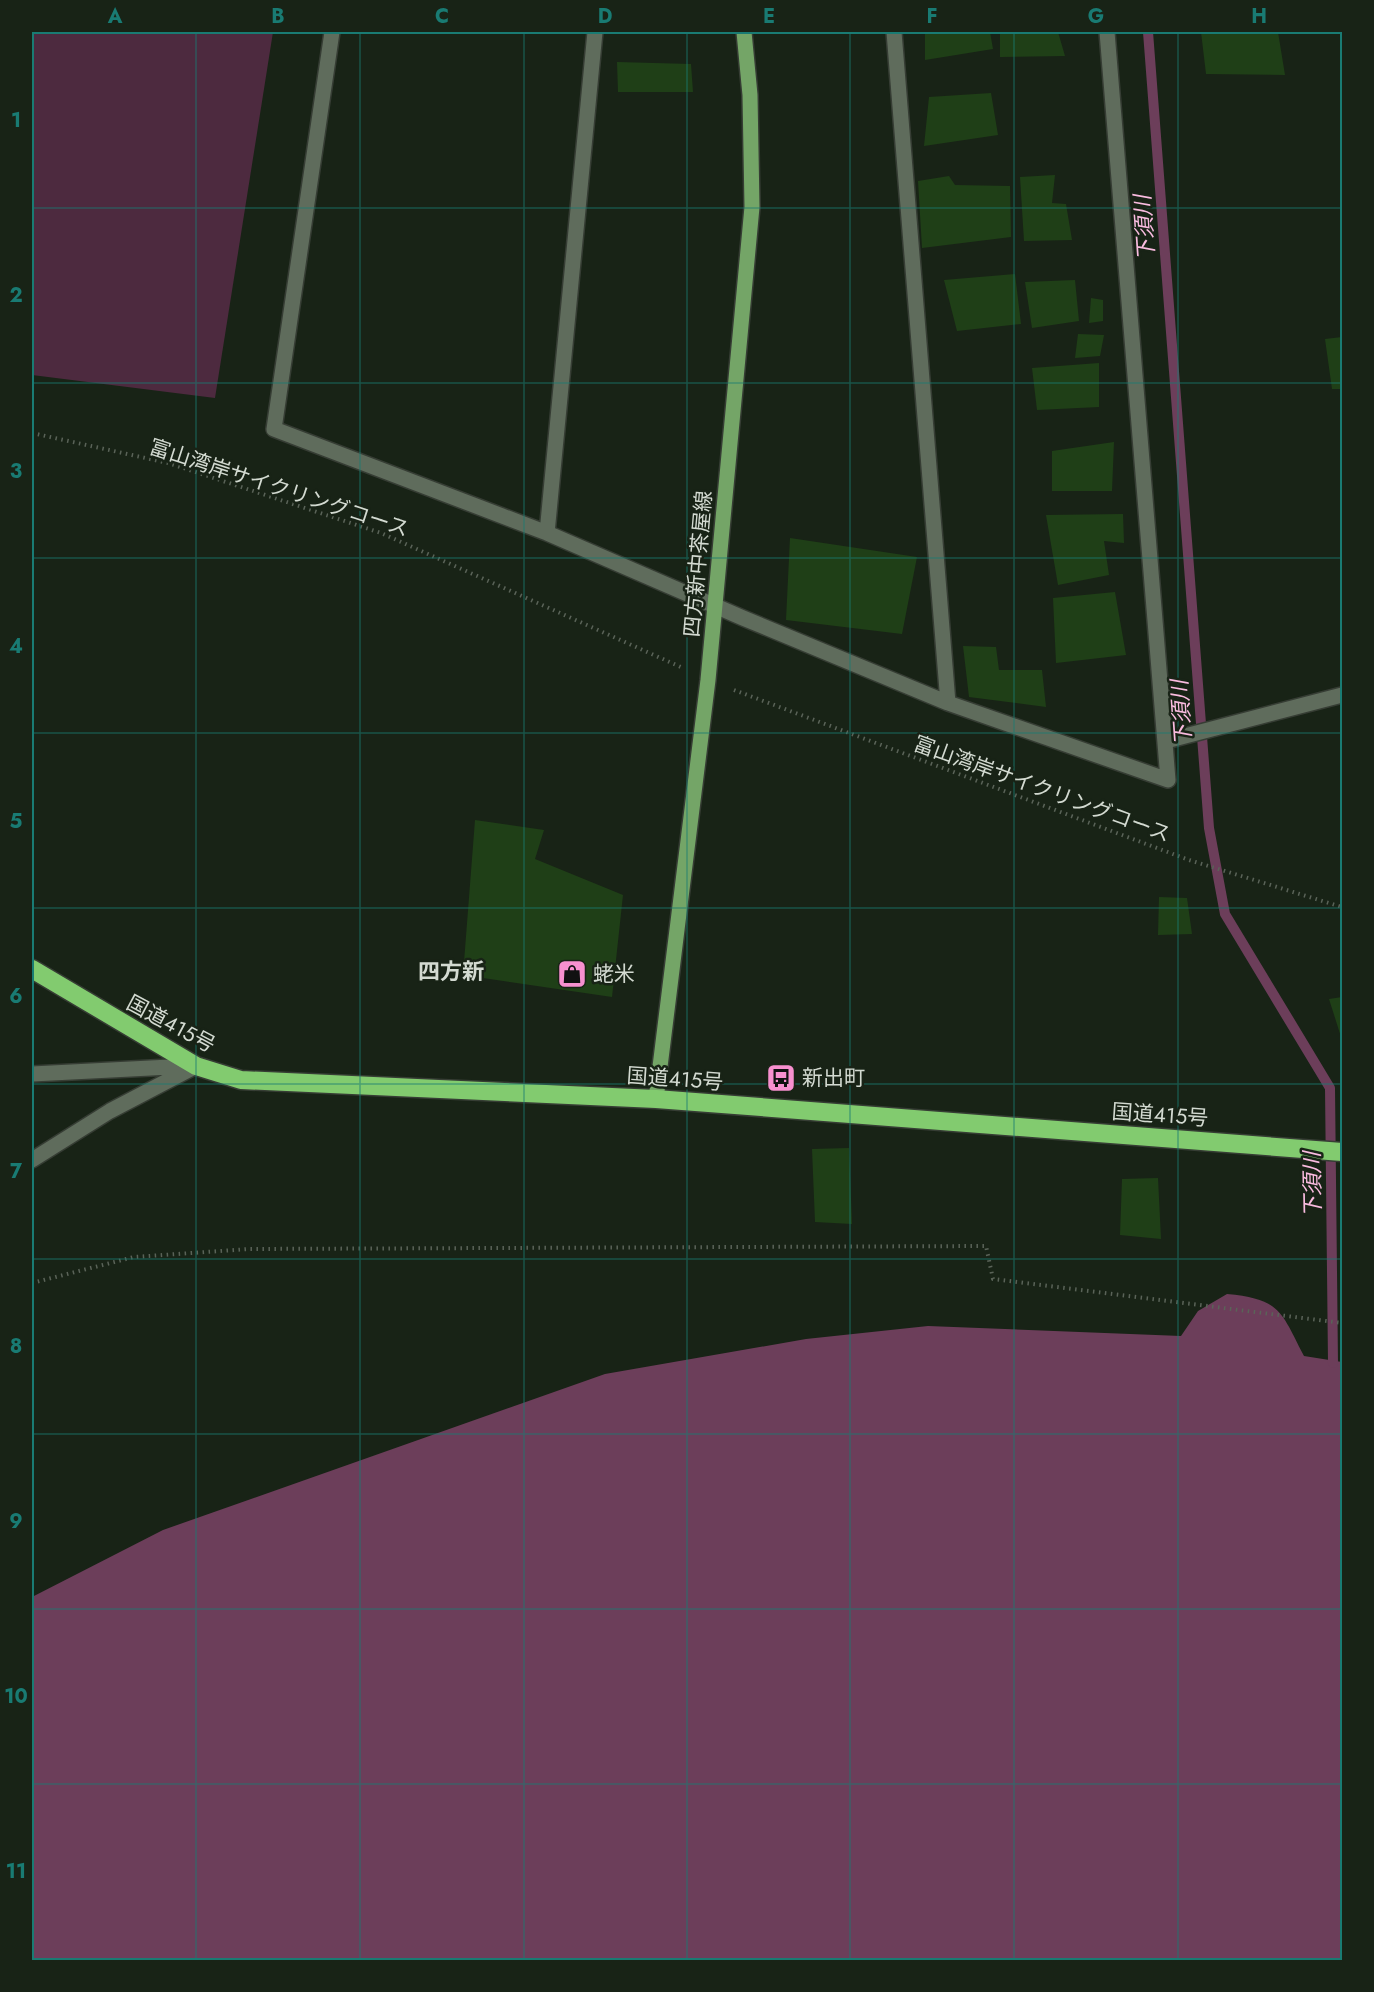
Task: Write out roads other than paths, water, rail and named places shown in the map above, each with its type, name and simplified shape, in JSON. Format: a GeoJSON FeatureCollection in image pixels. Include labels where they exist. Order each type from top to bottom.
{"type":"FeatureCollection","features":[{"type":"Feature","properties":{"kind":"highway","name":"国道415号"},"geometry":{"type":"LineString","coordinates":[[32,969],[196,1066],[241,1080],[656,1100],[1342,1152]]}},
{"type":"Feature","properties":{"kind":"main road","name":"四方新中茶屋線"},"geometry":{"type":"LineString","coordinates":[[656,1100],[716,605],[752,207],[750,95],[744,32]]}},
{"type":"Feature","properties":{"kind":"street"},"geometry":{"type":"LineString","coordinates":[[332,32],[274,429],[547,532],[948,703],[1168,780],[1107,32]]}},
{"type":"Feature","properties":{"kind":"street"},"geometry":{"type":"LineString","coordinates":[[547,532],[595,32]]}},
{"type":"Feature","properties":{"kind":"street"},"geometry":{"type":"LineString","coordinates":[[894,32],[948,703]]}},
{"type":"Feature","properties":{"kind":"street"},"geometry":{"type":"LineString","coordinates":[[1166,741],[1342,695]]}},
{"type":"Feature","properties":{"kind":"street"},"geometry":{"type":"LineString","coordinates":[[32,1074],[196,1066]]}},
{"type":"Feature","properties":{"kind":"street"},"geometry":{"type":"LineString","coordinates":[[32,1160],[110,1111],[196,1066]]}},
{"type":"Feature","properties":{"kind":"waterway","name":"下須川"},"geometry":{"type":"LineString","coordinates":[[1148,32],[1209,828],[1225,914],[1330,1088],[1333,1363]]}},
{"type":"Feature","properties":{"kind":"place","name":"蛯米"},"geometry":{"type":"Point","coordinates":[572,974]}},
{"type":"Feature","properties":{"kind":"place","name":"新出町"},"geometry":{"type":"Point","coordinates":[781,1078]}},
{"type":"Feature","properties":{"kind":"district","name":"四方新"},"geometry":{"type":"Point","coordinates":[451,971]}}]}
